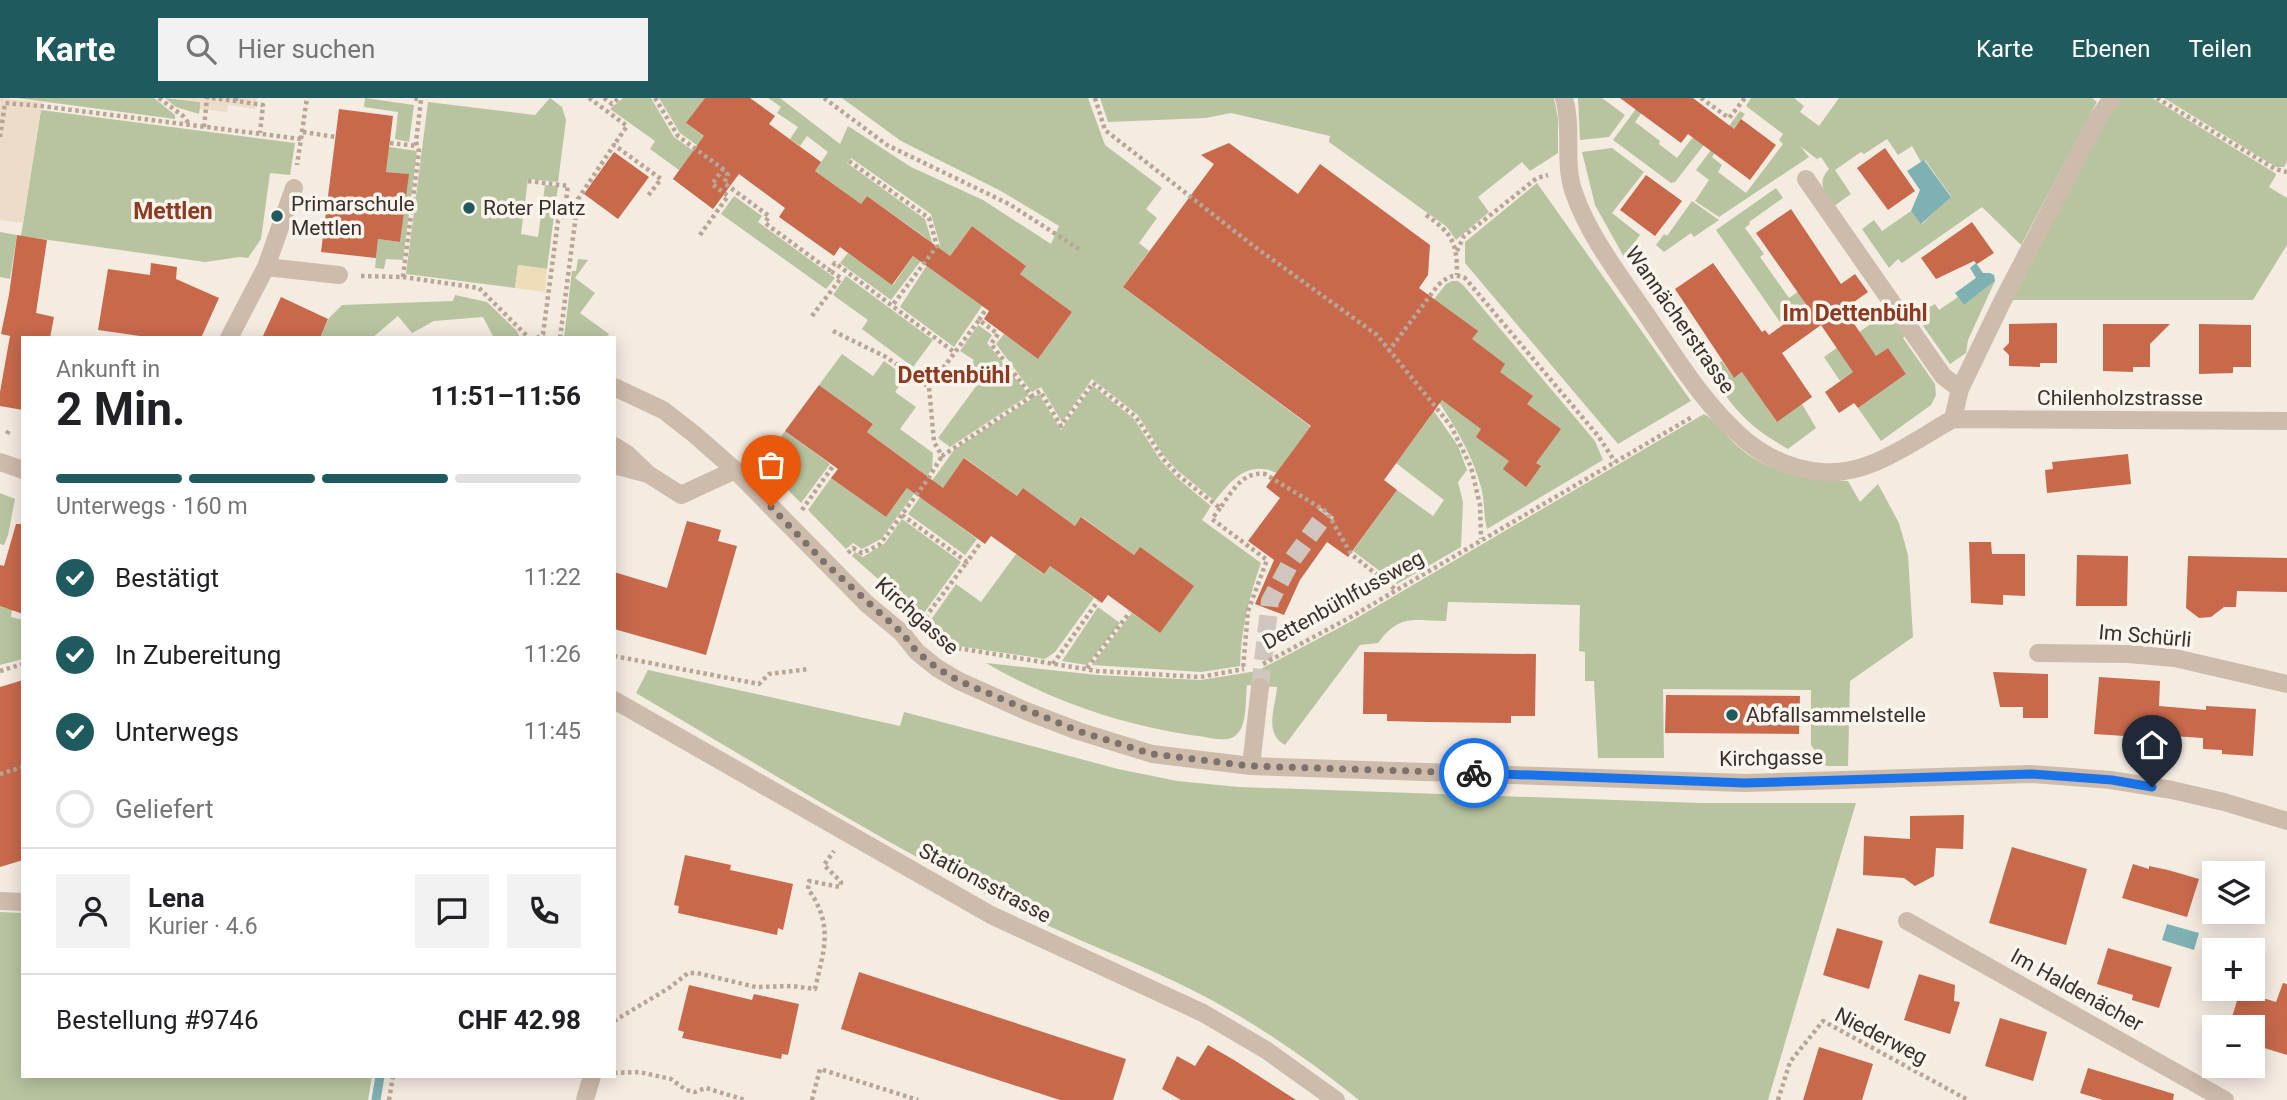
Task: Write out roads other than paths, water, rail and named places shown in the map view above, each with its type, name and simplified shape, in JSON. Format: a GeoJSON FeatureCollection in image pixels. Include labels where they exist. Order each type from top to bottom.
{"type":"FeatureCollection","features":[{"type":"Feature","properties":{"kind":"street","name":"Wannächerstrasse"},"geometry":{"type":"LineString","coordinates":[[1564,98],[1572,189],[1582,214],[1601,249],[1697,388],[1746,441],[1784,464],[1822,472],[1849,471],[1890,455],[1953,419]]}},
{"type":"Feature","properties":{"kind":"street"},"geometry":{"type":"LineString","coordinates":[[1953,419],[1960,389],[2057,196],[2097,120],[2112,98]]}},
{"type":"Feature","properties":{"kind":"street"},"geometry":{"type":"LineString","coordinates":[[1806,179],[1943,376],[1960,389]]}},
{"type":"Feature","properties":{"kind":"street"},"geometry":{"type":"LineString","coordinates":[[230,336],[266,267],[293,188]]}},
{"type":"Feature","properties":{"kind":"street"},"geometry":{"type":"LineString","coordinates":[[266,267],[340,275]]}},
{"type":"Feature","properties":{"kind":"street","name":"Kirchgasse"},"geometry":{"type":"LineString","coordinates":[[616,388],[663,410],[694,434],[734,470],[826,564],[902,633],[917,652],[959,681],[1078,731],[1152,754],[1251,766],[1745,783],[2031,774],[2112,780],[2172,790],[2287,821]]}},
{"type":"Feature","properties":{"kind":"street","name":"Chilenholzstrasse"},"geometry":{"type":"LineString","coordinates":[[1953,419],[2287,421]]}},
{"type":"Feature","properties":{"kind":"street"},"geometry":{"type":"LineString","coordinates":[[616,447],[648,474],[681,495],[734,470]]}},
{"type":"Feature","properties":{"kind":"street"},"geometry":{"type":"LineString","coordinates":[[0,462],[21,469]]}},
{"type":"Feature","properties":{"kind":"street"},"geometry":{"type":"LineString","coordinates":[[616,466],[648,474]]}},
{"type":"Feature","properties":{"kind":"street","name":"Im Schürli"},"geometry":{"type":"LineString","coordinates":[[2038,653],[2128,654],[2175,658],[2287,684]]}},
{"type":"Feature","properties":{"kind":"street"},"geometry":{"type":"LineString","coordinates":[[1251,766],[1259,687]]}},
{"type":"Feature","properties":{"kind":"street","name":"Stationsstrasse"},"geometry":{"type":"LineString","coordinates":[[616,701],[992,915],[1203,1013],[1266,1050],[1336,1100]]}},
{"type":"Feature","properties":{"kind":"street"},"geometry":{"type":"LineString","coordinates":[[0,901],[21,902]]}},
{"type":"Feature","properties":{"kind":"street","name":"Im Haldenächer"},"geometry":{"type":"LineString","coordinates":[[1907,921],[2225,1100]]}},
{"type":"Feature","properties":{"kind":"street"},"geometry":{"type":"LineString","coordinates":[[585,1100],[592,1078]]}},
{"type":"Feature","properties":{"kind":"water"},"geometry":{"type":"Polygon","coordinates":[[[1924,160],[1951,197],[1921,224],[1911,211],[1920,190],[1907,171],[1924,160]]]}},
{"type":"Feature","properties":{"kind":"water"},"geometry":{"type":"Polygon","coordinates":[[[1976,263],[1983,273],[1994,275],[1995,281],[1964,305],[1955,293],[1976,278],[1970,268],[1976,263]]]}},
{"type":"Feature","properties":{"kind":"water"},"geometry":{"type":"Polygon","coordinates":[[[2167,924],[2199,933],[2194,950],[2162,940],[2167,924]]]}},
{"type":"Feature","properties":{"kind":"waterway"},"geometry":{"type":"LineString","coordinates":[[376,1100],[380,1078]]}},
{"type":"Feature","properties":{"kind":"tunnel"},"geometry":{"type":"LineString","coordinates":[[1260,687],[1270,601],[1292,560],[1327,512]]}},
{"type":"Feature","properties":{"kind":"place","name":"Roter Platz"},"geometry":{"type":"Point","coordinates":[469,208]}},
{"type":"Feature","properties":{"kind":"place","name":"Primarschule Mettlen"},"geometry":{"type":"Point","coordinates":[277,216]}},
{"type":"Feature","properties":{"kind":"place","name":"Abfallsammelstelle"},"geometry":{"type":"Point","coordinates":[1732,715]}},
{"type":"Feature","properties":{"kind":"district","name":"Mettlen"},"geometry":{"type":"Point","coordinates":[173,211]}},
{"type":"Feature","properties":{"kind":"district","name":"Im Dettenbühl"},"geometry":{"type":"Point","coordinates":[1855,313]}},
{"type":"Feature","properties":{"kind":"district","name":"Dettenbühl"},"geometry":{"type":"Point","coordinates":[954,375]}}]}
